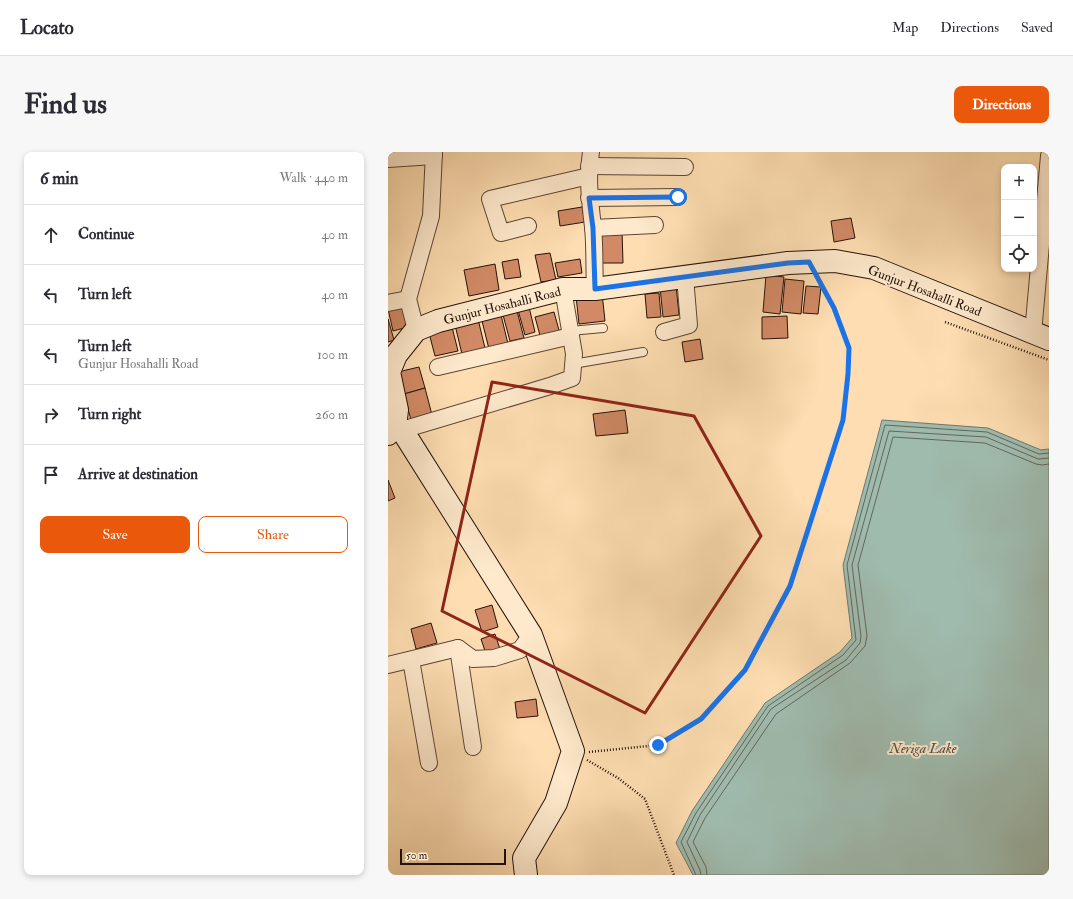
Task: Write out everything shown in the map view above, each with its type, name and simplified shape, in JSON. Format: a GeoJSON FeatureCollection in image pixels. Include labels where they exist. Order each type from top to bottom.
{"type":"FeatureCollection","features":[{"type":"Feature","properties":{"kind":"street"},"geometry":{"type":"LineString","coordinates":[[388,159],[434,154],[431,216],[408,300],[416,330]]}},
{"type":"Feature","properties":{"kind":"street"},"geometry":{"type":"LineString","coordinates":[[1041,336],[1049,156]]}},
{"type":"Feature","properties":{"kind":"street"},"geometry":{"type":"LineString","coordinates":[[590,165],[589,198],[593,228],[595,289]]}},
{"type":"Feature","properties":{"kind":"street"},"geometry":{"type":"LineString","coordinates":[[528,226],[501,233],[490,199],[590,165],[685,168]]}},
{"type":"Feature","properties":{"kind":"street"},"geometry":{"type":"LineString","coordinates":[[589,198],[678,197]]}},
{"type":"Feature","properties":{"kind":"street"},"geometry":{"type":"LineString","coordinates":[[593,228],[655,225]]}},
{"type":"Feature","properties":{"kind":"street","name":"Gunjur Hosahalli Road"},"geometry":{"type":"LineString","coordinates":[[395,430],[397,410],[388,373],[396,355],[416,330],[438,320],[563,289],[595,289],[788,263],[835,261],[874,268],[1041,336]]}},
{"type":"Feature","properties":{"kind":"street"},"geometry":{"type":"LineString","coordinates":[[664,332],[689,325],[685,277]]}},
{"type":"Feature","properties":{"kind":"street"},"geometry":{"type":"LineString","coordinates":[[526,875],[524,858],[556,803],[573,751],[531,635],[395,430],[550,386],[572,378],[574,354],[563,289]]}},
{"type":"Feature","properties":{"kind":"street"},"geometry":{"type":"LineString","coordinates":[[388,303],[408,300]]}},
{"type":"Feature","properties":{"kind":"street"},"geometry":{"type":"LineString","coordinates":[[438,368],[570,334]]}},
{"type":"Feature","properties":{"kind":"street"},"geometry":{"type":"LineString","coordinates":[[388,665],[458,648],[474,659],[494,658],[520,650],[531,635]]}},
{"type":"Feature","properties":{"kind":"street"},"geometry":{"type":"LineString","coordinates":[[458,648],[473,746]]}},
{"type":"Feature","properties":{"kind":"street"},"geometry":{"type":"LineString","coordinates":[[411,660],[429,763]]}},
{"type":"Feature","properties":{"kind":"lane"},"geometry":{"type":"LineString","coordinates":[[570,334],[603,328]]}},
{"type":"Feature","properties":{"kind":"lane"},"geometry":{"type":"LineString","coordinates":[[573,364],[642,352]]}},
{"type":"Feature","properties":{"kind":"path"},"geometry":{"type":"LineString","coordinates":[[573,751],[592,752],[658,745],[701,719],[745,670],[790,586],[843,420],[848,374],[849,348],[834,308],[809,262]]}},
{"type":"Feature","properties":{"kind":"path"},"geometry":{"type":"LineString","coordinates":[[945,322],[1049,360]]}},
{"type":"Feature","properties":{"kind":"path"},"geometry":{"type":"LineString","coordinates":[[573,751],[618,778],[645,799],[674,875]]}},
{"type":"Feature","properties":{"kind":"highlighted area"},"geometry":{"type":"Polygon","coordinates":[[[492,382],[694,416],[761,536],[645,713],[442,611],[492,382]]]}},
{"type":"Feature","properties":{"kind":"water","name":"Neriga Lake"},"geometry":{"type":"Polygon","coordinates":[[[882,420],[988,428],[1041,450],[1049,449],[1049,875],[693,875],[676,843],[692,811],[765,703],[840,652],[852,638],[843,565],[882,420]]]}},
{"type":"Feature","properties":{"kind":"building"},"geometry":{"type":"Polygon","coordinates":[[[582,207],[585,222],[560,226],[558,211],[582,207]]]}},
{"type":"Feature","properties":{"kind":"building"},"geometry":{"type":"Polygon","coordinates":[[[851,218],[855,238],[834,242],[831,221],[851,218]]]}},
{"type":"Feature","properties":{"kind":"building"},"geometry":{"type":"Polygon","coordinates":[[[622,231],[623,263],[598,263],[598,232],[622,231]]]}},
{"type":"Feature","properties":{"kind":"building"},"geometry":{"type":"Polygon","coordinates":[[[550,253],[556,280],[541,282],[535,255],[550,253]]]}},
{"type":"Feature","properties":{"kind":"building"},"geometry":{"type":"Polygon","coordinates":[[[518,259],[521,277],[505,279],[502,262],[518,259]]]}},
{"type":"Feature","properties":{"kind":"building"},"geometry":{"type":"Polygon","coordinates":[[[580,259],[582,273],[558,277],[555,263],[580,259]]]}},
{"type":"Feature","properties":{"kind":"building"},"geometry":{"type":"Polygon","coordinates":[[[495,264],[499,290],[469,296],[464,270],[495,264]]]}},
{"type":"Feature","properties":{"kind":"building"},"geometry":{"type":"Polygon","coordinates":[[[766,275],[784,277],[780,314],[763,312],[766,275]]]}},
{"type":"Feature","properties":{"kind":"building"},"geometry":{"type":"Polygon","coordinates":[[[785,279],[804,281],[801,314],[782,312],[785,279]]]}},
{"type":"Feature","properties":{"kind":"building"},"geometry":{"type":"Polygon","coordinates":[[[676,285],[679,315],[663,317],[660,287],[676,285]]]}},
{"type":"Feature","properties":{"kind":"building"},"geometry":{"type":"Polygon","coordinates":[[[806,286],[821,287],[818,314],[803,313],[806,286]]]}},
{"type":"Feature","properties":{"kind":"building"},"geometry":{"type":"Polygon","coordinates":[[[602,293],[605,321],[579,324],[576,296],[602,293]]]}},
{"type":"Feature","properties":{"kind":"building"},"geometry":{"type":"Polygon","coordinates":[[[659,293],[661,317],[647,318],[645,294],[659,293]]]}},
{"type":"Feature","properties":{"kind":"building"},"geometry":{"type":"Polygon","coordinates":[[[405,304],[412,326],[393,331],[388,309],[405,304]]]}},
{"type":"Feature","properties":{"kind":"building"},"geometry":{"type":"Polygon","coordinates":[[[529,307],[535,332],[525,335],[518,310],[529,307]]]}},
{"type":"Feature","properties":{"kind":"building"},"geometry":{"type":"Polygon","coordinates":[[[517,311],[524,338],[510,341],[503,315],[517,311]]]}},
{"type":"Feature","properties":{"kind":"building"},"geometry":{"type":"Polygon","coordinates":[[[554,312],[560,334],[541,339],[535,317],[554,312]]]}},
{"type":"Feature","properties":{"kind":"building"},"geometry":{"type":"Polygon","coordinates":[[[501,315],[508,344],[489,349],[482,321],[501,315]]]}},
{"type":"Feature","properties":{"kind":"building"},"geometry":{"type":"Polygon","coordinates":[[[787,316],[788,338],[762,339],[762,317],[787,316]]]}},
{"type":"Feature","properties":{"kind":"building"},"geometry":{"type":"Polygon","coordinates":[[[388,319],[394,340],[388,342],[388,319]]]}},
{"type":"Feature","properties":{"kind":"building"},"geometry":{"type":"Polygon","coordinates":[[[478,319],[485,348],[462,354],[455,325],[478,319]]]}},
{"type":"Feature","properties":{"kind":"building"},"geometry":{"type":"Polygon","coordinates":[[[452,327],[458,351],[435,356],[429,333],[452,327]]]}},
{"type":"Feature","properties":{"kind":"building"},"geometry":{"type":"Polygon","coordinates":[[[700,339],[703,359],[685,362],[682,342],[700,339]]]}},
{"type":"Feature","properties":{"kind":"building"},"geometry":{"type":"Polygon","coordinates":[[[419,367],[425,388],[404,394],[398,372],[419,367]]]}},
{"type":"Feature","properties":{"kind":"building"},"geometry":{"type":"Polygon","coordinates":[[[425,388],[432,415],[411,420],[404,394],[425,388]]]}},
{"type":"Feature","properties":{"kind":"building"},"geometry":{"type":"Polygon","coordinates":[[[625,410],[628,433],[596,436],[593,414],[625,410]]]}},
{"type":"Feature","properties":{"kind":"building"},"geometry":{"type":"Polygon","coordinates":[[[388,480],[395,498],[388,501],[388,480]]]}},
{"type":"Feature","properties":{"kind":"building"},"geometry":{"type":"Polygon","coordinates":[[[492,605],[498,627],[482,632],[475,610],[492,605]]]}},
{"type":"Feature","properties":{"kind":"building"},"geometry":{"type":"Polygon","coordinates":[[[431,623],[437,643],[416,649],[411,629],[431,623]]]}},
{"type":"Feature","properties":{"kind":"building"},"geometry":{"type":"Polygon","coordinates":[[[495,634],[500,649],[486,654],[481,639],[495,634]]]}},
{"type":"Feature","properties":{"kind":"building"},"geometry":{"type":"Polygon","coordinates":[[[536,699],[538,716],[517,718],[515,702],[536,699]]]}},
{"type":"Feature","properties":{"kind":"route"},"geometry":{"type":"LineString","coordinates":[[658,745],[701,719],[745,670],[790,586],[843,420],[849,348],[834,308],[809,262],[788,263],[595,289],[593,228],[589,198],[678,197]]}}]}
